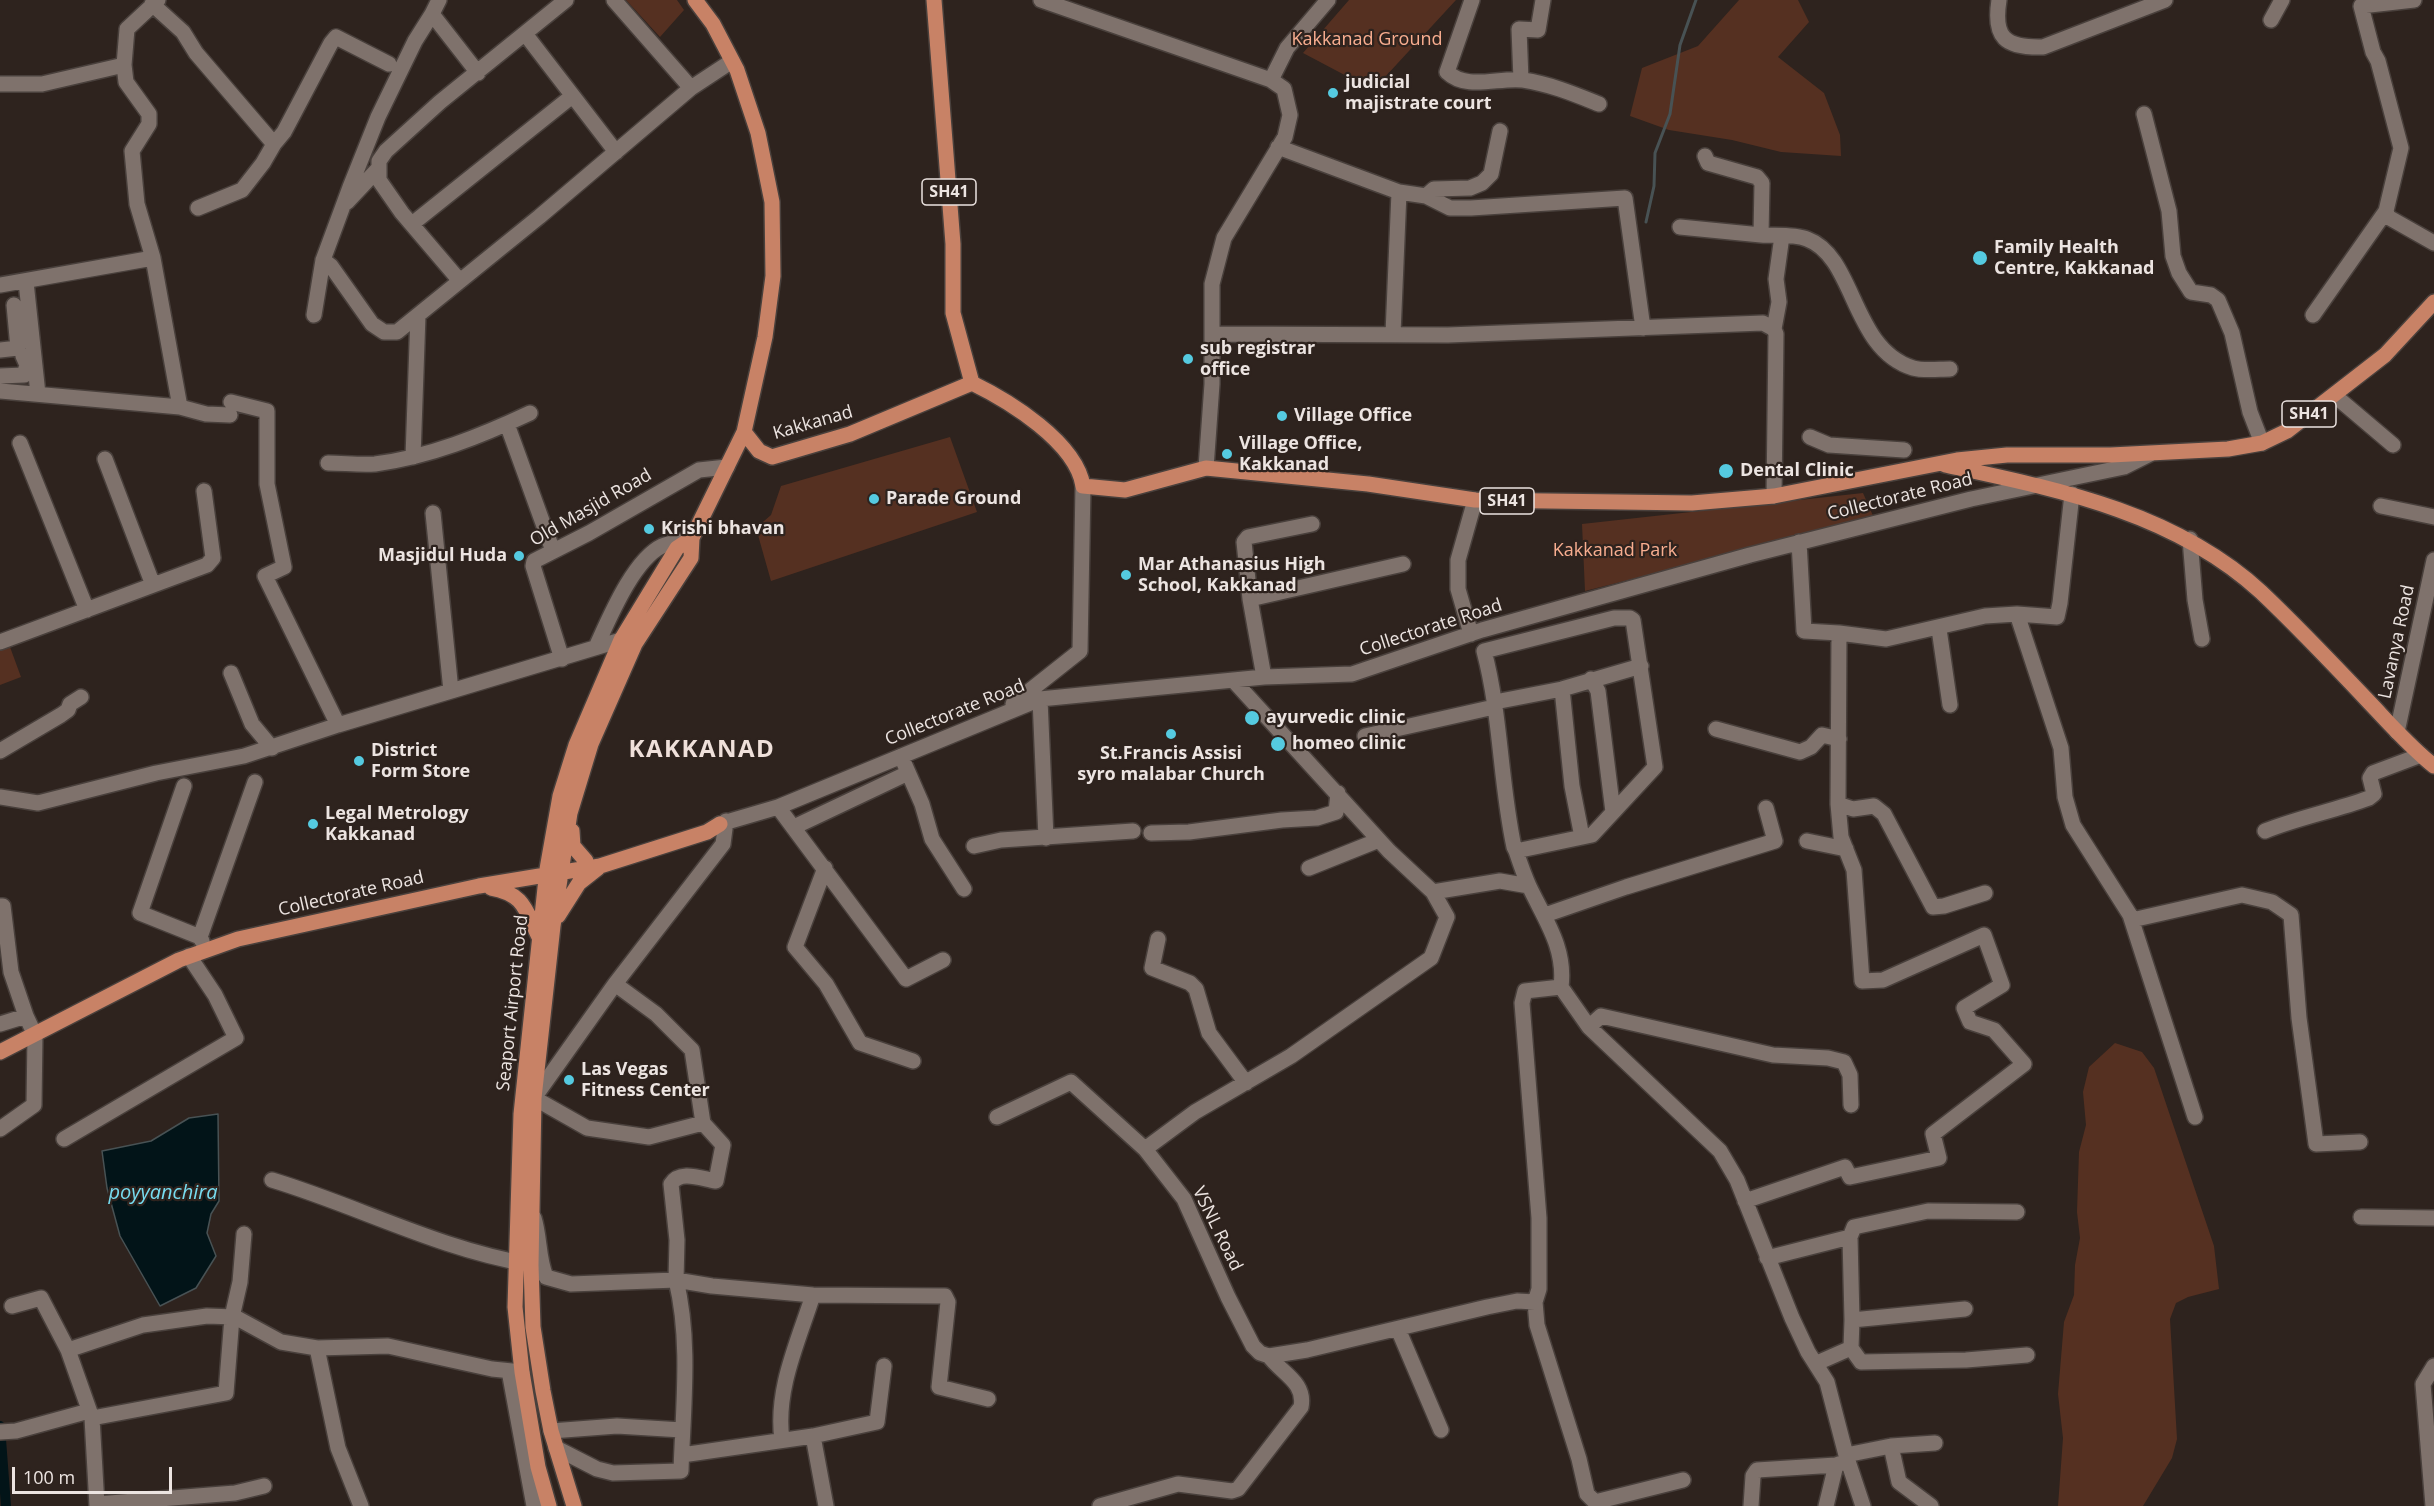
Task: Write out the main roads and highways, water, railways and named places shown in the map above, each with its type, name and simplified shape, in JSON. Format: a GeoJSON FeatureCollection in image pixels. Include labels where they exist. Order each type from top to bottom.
{"type":"FeatureCollection","features":[{"type":"Feature","properties":{"kind":"main road","name":"Seaport Airport Road"},"geometry":{"type":"LineString","coordinates":[[574,1506],[551,1431],[523,1264],[521,1114],[539,937],[554,870],[595,734],[635,644],[691,558],[692,538],[744,432],[765,337],[773,276],[772,202],[758,133],[732,61],[713,24],[695,0]]}},
{"type":"Feature","properties":{"kind":"main road","name":"SH41"},"geometry":{"type":"LineString","coordinates":[[934,0],[953,244],[953,313],[972,383],[1014,405],[1051,435],[1080,474],[1083,486],[1125,490],[1206,468],[1368,484],[1475,500],[1692,503],[1774,496],[1933,462],[2007,455],[2150,454],[2228,449],[2262,443],[2287,430],[2385,355],[2434,302]]}},
{"type":"Feature","properties":{"kind":"main road","name":"Kakkanad"},"geometry":{"type":"LineString","coordinates":[[744,432],[759,452],[772,457],[849,434],[900,415],[972,383]]}},
{"type":"Feature","properties":{"kind":"main road"},"geometry":{"type":"LineString","coordinates":[[1933,462],[2072,494],[2156,524],[2190,539],[2227,564],[2261,592],[2397,732],[2434,765]]}},
{"type":"Feature","properties":{"kind":"main road","name":"Seaport Airport Road"},"geometry":{"type":"LineString","coordinates":[[549,1506],[515,1372],[515,1307],[533,1215],[534,1098],[553,926],[554,870],[560,796],[576,745],[621,640],[677,548],[692,538]]}},
{"type":"Feature","properties":{"kind":"main road"},"geometry":{"type":"LineString","coordinates":[[553,926],[593,864],[573,846],[570,813]]}},
{"type":"Feature","properties":{"kind":"main road","name":"Collectorate Road"},"geometry":{"type":"LineString","coordinates":[[0,1052],[121,987],[189,956],[238,939],[554,870],[593,864],[705,825],[724,824]]}},
{"type":"Feature","properties":{"kind":"main road"},"geometry":{"type":"LineString","coordinates":[[479,886],[510,891],[522,903],[539,937]]}},
{"type":"Feature","properties":{"kind":"water","name":"poyyanchira"},"geometry":{"type":"Polygon","coordinates":[[[218,1114],[219,1201],[211,1214],[207,1233],[216,1256],[196,1288],[160,1306],[120,1236],[107,1188],[102,1151],[151,1141],[189,1118],[218,1114]]]}},
{"type":"Feature","properties":{"kind":"waterway"},"geometry":{"type":"LineString","coordinates":[[1646,222],[1654,186],[1655,153],[1670,114],[1680,45],[1696,0]]}},
{"type":"Feature","properties":{"kind":"waterway"},"geometry":{"type":"LineString","coordinates":[[0,1426],[6,1506]]}},
{"type":"Feature","properties":{"kind":"place","name":"judicial majistrate court"},"geometry":{"type":"Point","coordinates":[1333,93]}},
{"type":"Feature","properties":{"kind":"place","name":"Family Health Centre, Kakkanad"},"geometry":{"type":"Point","coordinates":[1980,258]}},
{"type":"Feature","properties":{"kind":"place","name":"sub registrar office"},"geometry":{"type":"Point","coordinates":[1188,359]}},
{"type":"Feature","properties":{"kind":"place","name":"Village Office"},"geometry":{"type":"Point","coordinates":[1282,416]}},
{"type":"Feature","properties":{"kind":"place","name":"Village Office, Kakkanad"},"geometry":{"type":"Point","coordinates":[1227,454]}},
{"type":"Feature","properties":{"kind":"place","name":"Dental Clinic"},"geometry":{"type":"Point","coordinates":[1726,471]}},
{"type":"Feature","properties":{"kind":"place","name":"Parade Ground"},"geometry":{"type":"Point","coordinates":[874,499]}},
{"type":"Feature","properties":{"kind":"place","name":"Krishi bhavan"},"geometry":{"type":"Point","coordinates":[649,529]}},
{"type":"Feature","properties":{"kind":"place","name":"Masjidul Huda"},"geometry":{"type":"Point","coordinates":[519,556]}},
{"type":"Feature","properties":{"kind":"place","name":"Mar Athanasius High School, Kakkanad"},"geometry":{"type":"Point","coordinates":[1126,575]}},
{"type":"Feature","properties":{"kind":"place","name":"ayurvedic clinic"},"geometry":{"type":"Point","coordinates":[1252,718]}},
{"type":"Feature","properties":{"kind":"place","name":"St.Francis Assisi syro malabar Church"},"geometry":{"type":"Point","coordinates":[1171,734]}},
{"type":"Feature","properties":{"kind":"place","name":"homeo clinic"},"geometry":{"type":"Point","coordinates":[1278,744]}},
{"type":"Feature","properties":{"kind":"place","name":"District Form Store"},"geometry":{"type":"Point","coordinates":[359,761]}},
{"type":"Feature","properties":{"kind":"place","name":"Legal Metrology Kakkanad"},"geometry":{"type":"Point","coordinates":[313,824]}},
{"type":"Feature","properties":{"kind":"place","name":"Las Vegas Fitness Center"},"geometry":{"type":"Point","coordinates":[569,1080]}},
{"type":"Feature","properties":{"kind":"district","name":"KAKKANAD"},"geometry":{"type":"Point","coordinates":[702,750]}},
{"type":"Feature","properties":{"kind":"park label","name":"Kakkanad Ground"},"geometry":{"type":"Point","coordinates":[1367,40]}},
{"type":"Feature","properties":{"kind":"park label","name":"Kakkanad Park"},"geometry":{"type":"Point","coordinates":[1615,551]}}]}
